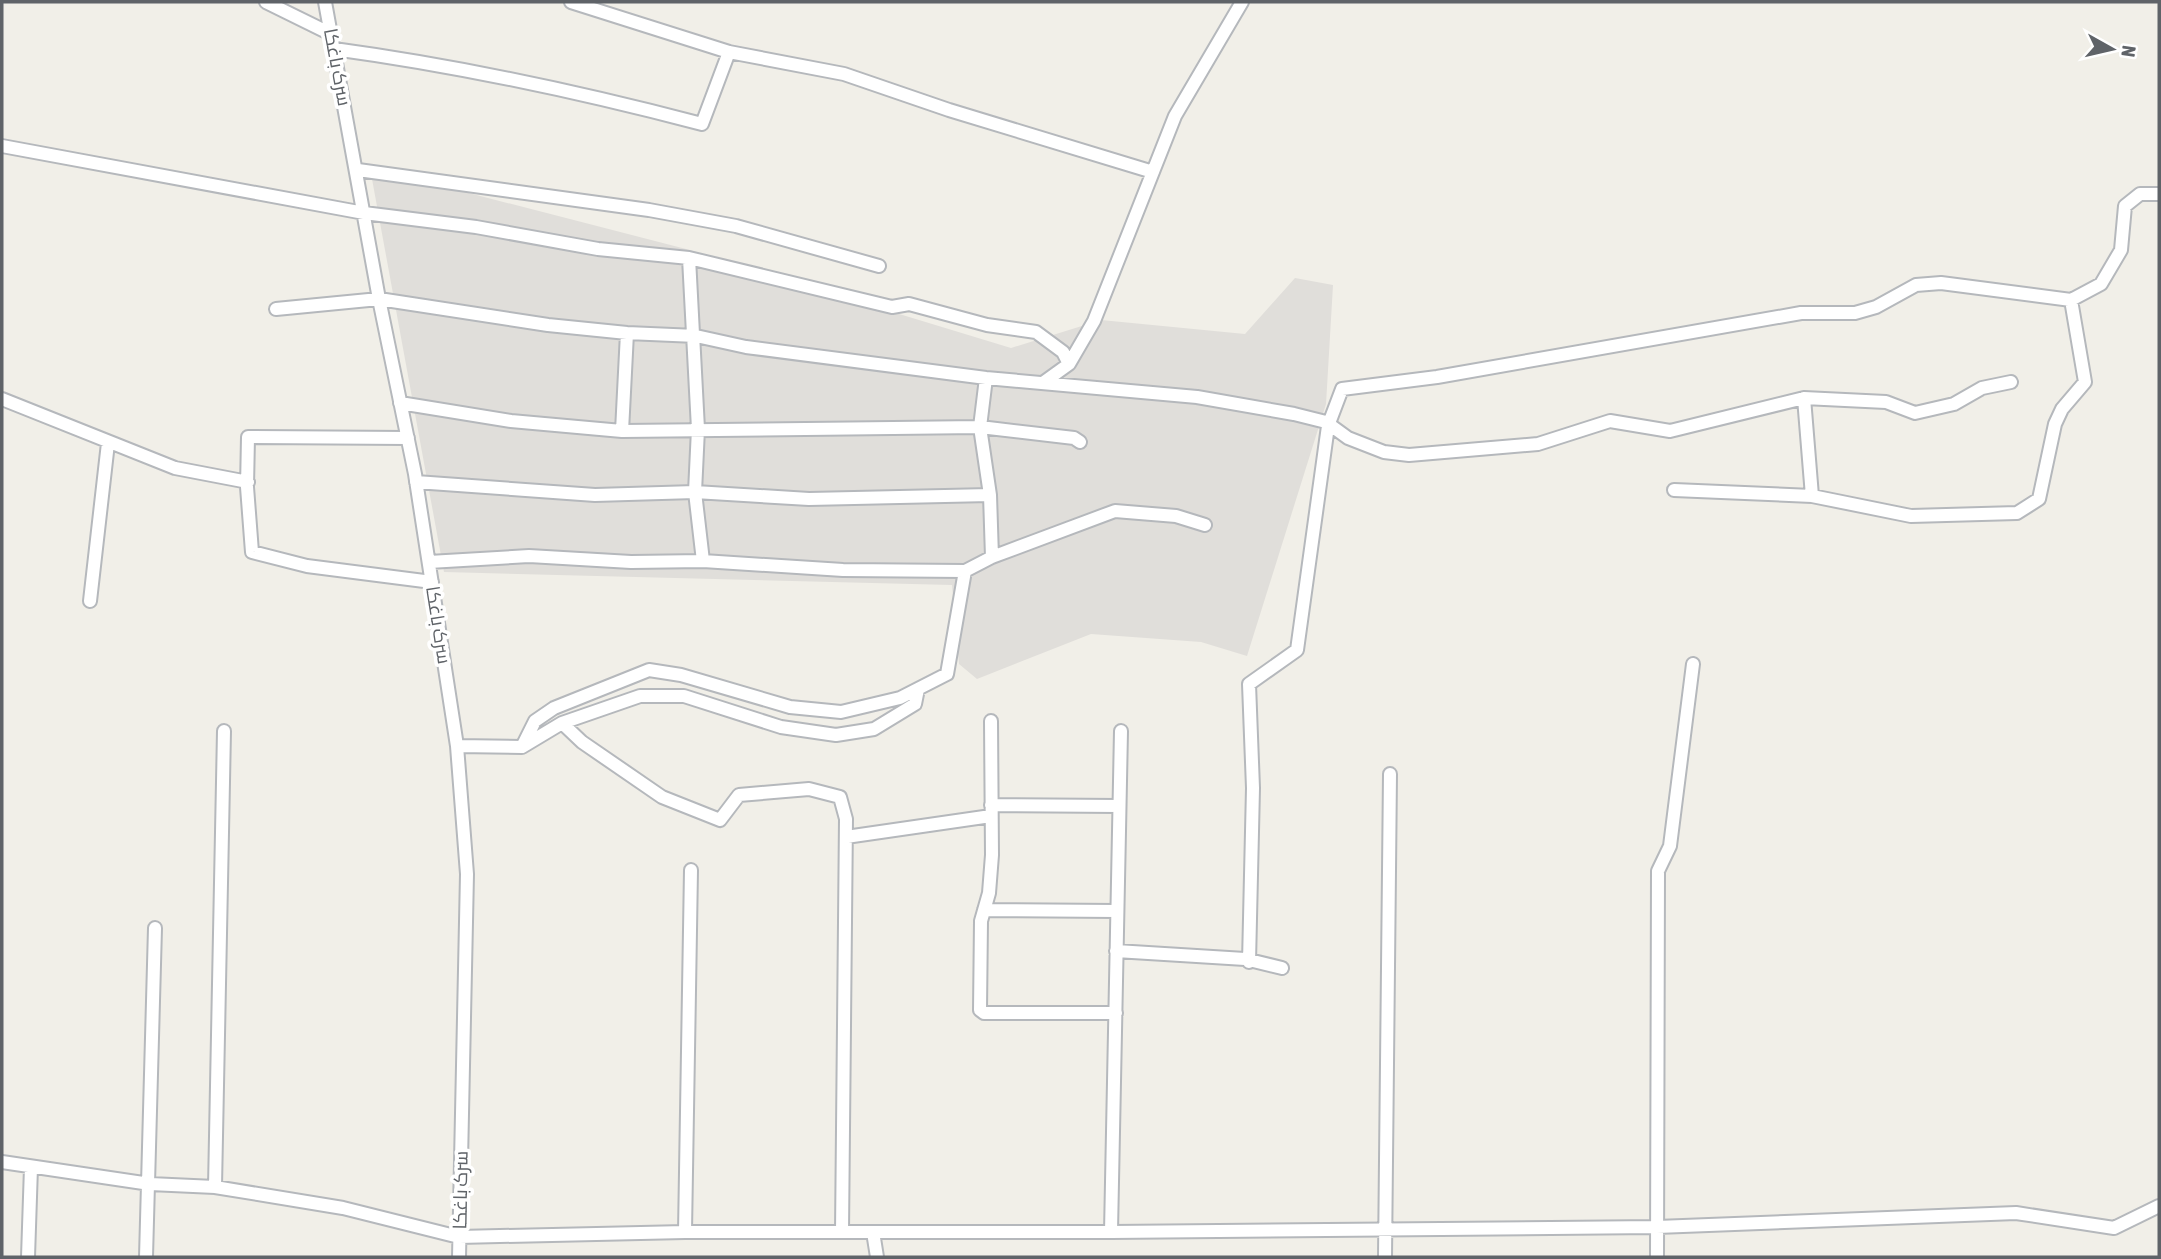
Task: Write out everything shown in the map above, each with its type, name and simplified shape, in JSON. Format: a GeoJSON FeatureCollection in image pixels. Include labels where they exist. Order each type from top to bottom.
{"type":"FeatureCollection","features":[{"type":"Feature","properties":{"kind":"street"},"geometry":{"type":"LineString","coordinates":[[267,2],[331,34]]}},
{"type":"Feature","properties":{"kind":"street","name":"سرک باغکا"},"geometry":{"type":"LineString","coordinates":[[325,2],[358,170],[379,299],[416,482],[457,746],[467,874],[459,1257]]}},
{"type":"Feature","properties":{"kind":"street"},"geometry":{"type":"LineString","coordinates":[[571,2],[729,52],[844,74],[949,110],[1153,172]]}},
{"type":"Feature","properties":{"kind":"street"},"geometry":{"type":"LineString","coordinates":[[1044,382],[1069,364],[1094,321],[1175,116],[1242,2]]}},
{"type":"Feature","properties":{"kind":"street"},"geometry":{"type":"LineString","coordinates":[[334,49],[509,78],[702,124],[729,52]]}},
{"type":"Feature","properties":{"kind":"street"},"geometry":{"type":"LineString","coordinates":[[2,146],[365,213],[476,227],[598,249],[689,258],[892,307],[909,304],[987,325],[1036,332],[1063,352],[1069,364]]}},
{"type":"Feature","properties":{"kind":"street"},"geometry":{"type":"LineString","coordinates":[[358,170],[649,210],[736,226],[879,266]]}},
{"type":"Feature","properties":{"kind":"street"},"geometry":{"type":"LineString","coordinates":[[1249,962],[1253,788],[1249,684],[1297,650],[1328,426],[1342,389],[1437,377],[1801,313],[1855,313],[1877,307],[1916,285],[1941,283],[2071,300],[2101,284],[2121,250],[2125,206],[2140,194],[2159,194]]}},
{"type":"Feature","properties":{"kind":"street"},"geometry":{"type":"LineString","coordinates":[[689,258],[696,336],[698,429],[695,492],[703,561]]}},
{"type":"Feature","properties":{"kind":"street"},"geometry":{"type":"LineString","coordinates":[[276,309],[379,299],[548,325],[627,334],[696,336],[746,347],[986,378],[1197,397],[1294,414],[1328,426],[1348,438],[1384,452],[1409,455],[1538,444],[1610,421],[1670,431],[1804,398],[1886,402],[1915,413],[1954,404],[1982,388],[2011,382]]}},
{"type":"Feature","properties":{"kind":"street"},"geometry":{"type":"LineString","coordinates":[[1674,490],[1812,496],[1912,516],[2017,513],[2039,499],[2055,424],[2062,409],[2085,382],[2071,300]]}},
{"type":"Feature","properties":{"kind":"street"},"geometry":{"type":"LineString","coordinates":[[622,431],[627,334]]}},
{"type":"Feature","properties":{"kind":"street"},"geometry":{"type":"LineString","coordinates":[[986,378],[980,427],[990,495],[992,556]]}},
{"type":"Feature","properties":{"kind":"street"},"geometry":{"type":"LineString","coordinates":[[1804,398],[1812,496]]}},
{"type":"Feature","properties":{"kind":"street"},"geometry":{"type":"LineString","coordinates":[[2,399],[175,468],[248,482]]}},
{"type":"Feature","properties":{"kind":"street"},"geometry":{"type":"LineString","coordinates":[[400,403],[511,421],[622,431],[980,427],[1074,438],[1080,442]]}},
{"type":"Feature","properties":{"kind":"street"},"geometry":{"type":"LineString","coordinates":[[408,438],[248,437],[252,552],[307,566],[432,582]]}},
{"type":"Feature","properties":{"kind":"street"},"geometry":{"type":"LineString","coordinates":[[90,601],[108,443]]}},
{"type":"Feature","properties":{"kind":"street"},"geometry":{"type":"LineString","coordinates":[[416,482],[595,495],[695,492],[809,499],[990,495]]}},
{"type":"Feature","properties":{"kind":"street"},"geometry":{"type":"LineString","coordinates":[[429,562],[529,556],[631,562],[703,561],[843,570],[965,572],[992,556],[1115,511],[1176,516],[1205,525]]}},
{"type":"Feature","properties":{"kind":"street"},"geometry":{"type":"LineString","coordinates":[[522,747],[535,721],[554,708],[649,670],[681,675],[790,708],[841,712],[900,698],[947,674],[965,572]]}},
{"type":"Feature","properties":{"kind":"street"},"geometry":{"type":"LineString","coordinates":[[1657,1257],[1658,871],[1670,846],[1693,664]]}},
{"type":"Feature","properties":{"kind":"street"},"geometry":{"type":"LineString","coordinates":[[457,746],[522,747],[562,723],[640,696],[684,696],[781,727],[836,735],[874,729],[915,704],[918,689]]}},
{"type":"Feature","properties":{"kind":"street"},"geometry":{"type":"LineString","coordinates":[[990,721],[989,893],[984,909],[980,1006],[984,1013],[1116,1013]]}},
{"type":"Feature","properties":{"kind":"street"},"geometry":{"type":"LineString","coordinates":[[562,723],[582,742],[662,797],[720,820],[739,795],[809,789],[840,797],[846,819],[842,1232]]}},
{"type":"Feature","properties":{"kind":"street"},"geometry":{"type":"LineString","coordinates":[[215,1188],[224,731]]}},
{"type":"Feature","properties":{"kind":"street"},"geometry":{"type":"LineString","coordinates":[[1111,1232],[1121,731]]}},
{"type":"Feature","properties":{"kind":"street"},"geometry":{"type":"LineString","coordinates":[[1385,1257],[1390,774]]}},
{"type":"Feature","properties":{"kind":"street"},"geometry":{"type":"LineString","coordinates":[[846,837],[991,811],[1119,806]]}},
{"type":"Feature","properties":{"kind":"street"},"geometry":{"type":"LineString","coordinates":[[685,1232],[691,870]]}},
{"type":"Feature","properties":{"kind":"street"},"geometry":{"type":"LineString","coordinates":[[984,909],[1117,912]]}},
{"type":"Feature","properties":{"kind":"street"},"geometry":{"type":"LineString","coordinates":[[146,1257],[155,928]]}},
{"type":"Feature","properties":{"kind":"street"},"geometry":{"type":"LineString","coordinates":[[1116,951],[1249,962],[1282,968]]}},
{"type":"Feature","properties":{"kind":"street"},"geometry":{"type":"LineString","coordinates":[[2,1162],[150,1184],[215,1188],[343,1208],[459,1237],[685,1232],[1111,1232],[1657,1227],[2017,1213],[2114,1228],[2159,1206]]}},
{"type":"Feature","properties":{"kind":"street"},"geometry":{"type":"LineString","coordinates":[[28,1257],[31,1167]]}},
{"type":"Feature","properties":{"kind":"street"},"geometry":{"type":"LineString","coordinates":[[873,1232],[877,1257]]}},
{"type":"Feature","properties":{"kind":"shaded area"},"geometry":{"type":"Polygon","coordinates":[[[372,179],[461,191],[686,249],[1011,348],[1101,320],[1245,334],[1295,278],[1333,285],[1326,404],[1247,656],[1201,642],[1091,634],[977,679],[959,664],[952,585],[444,572],[372,179]]]}}]}
